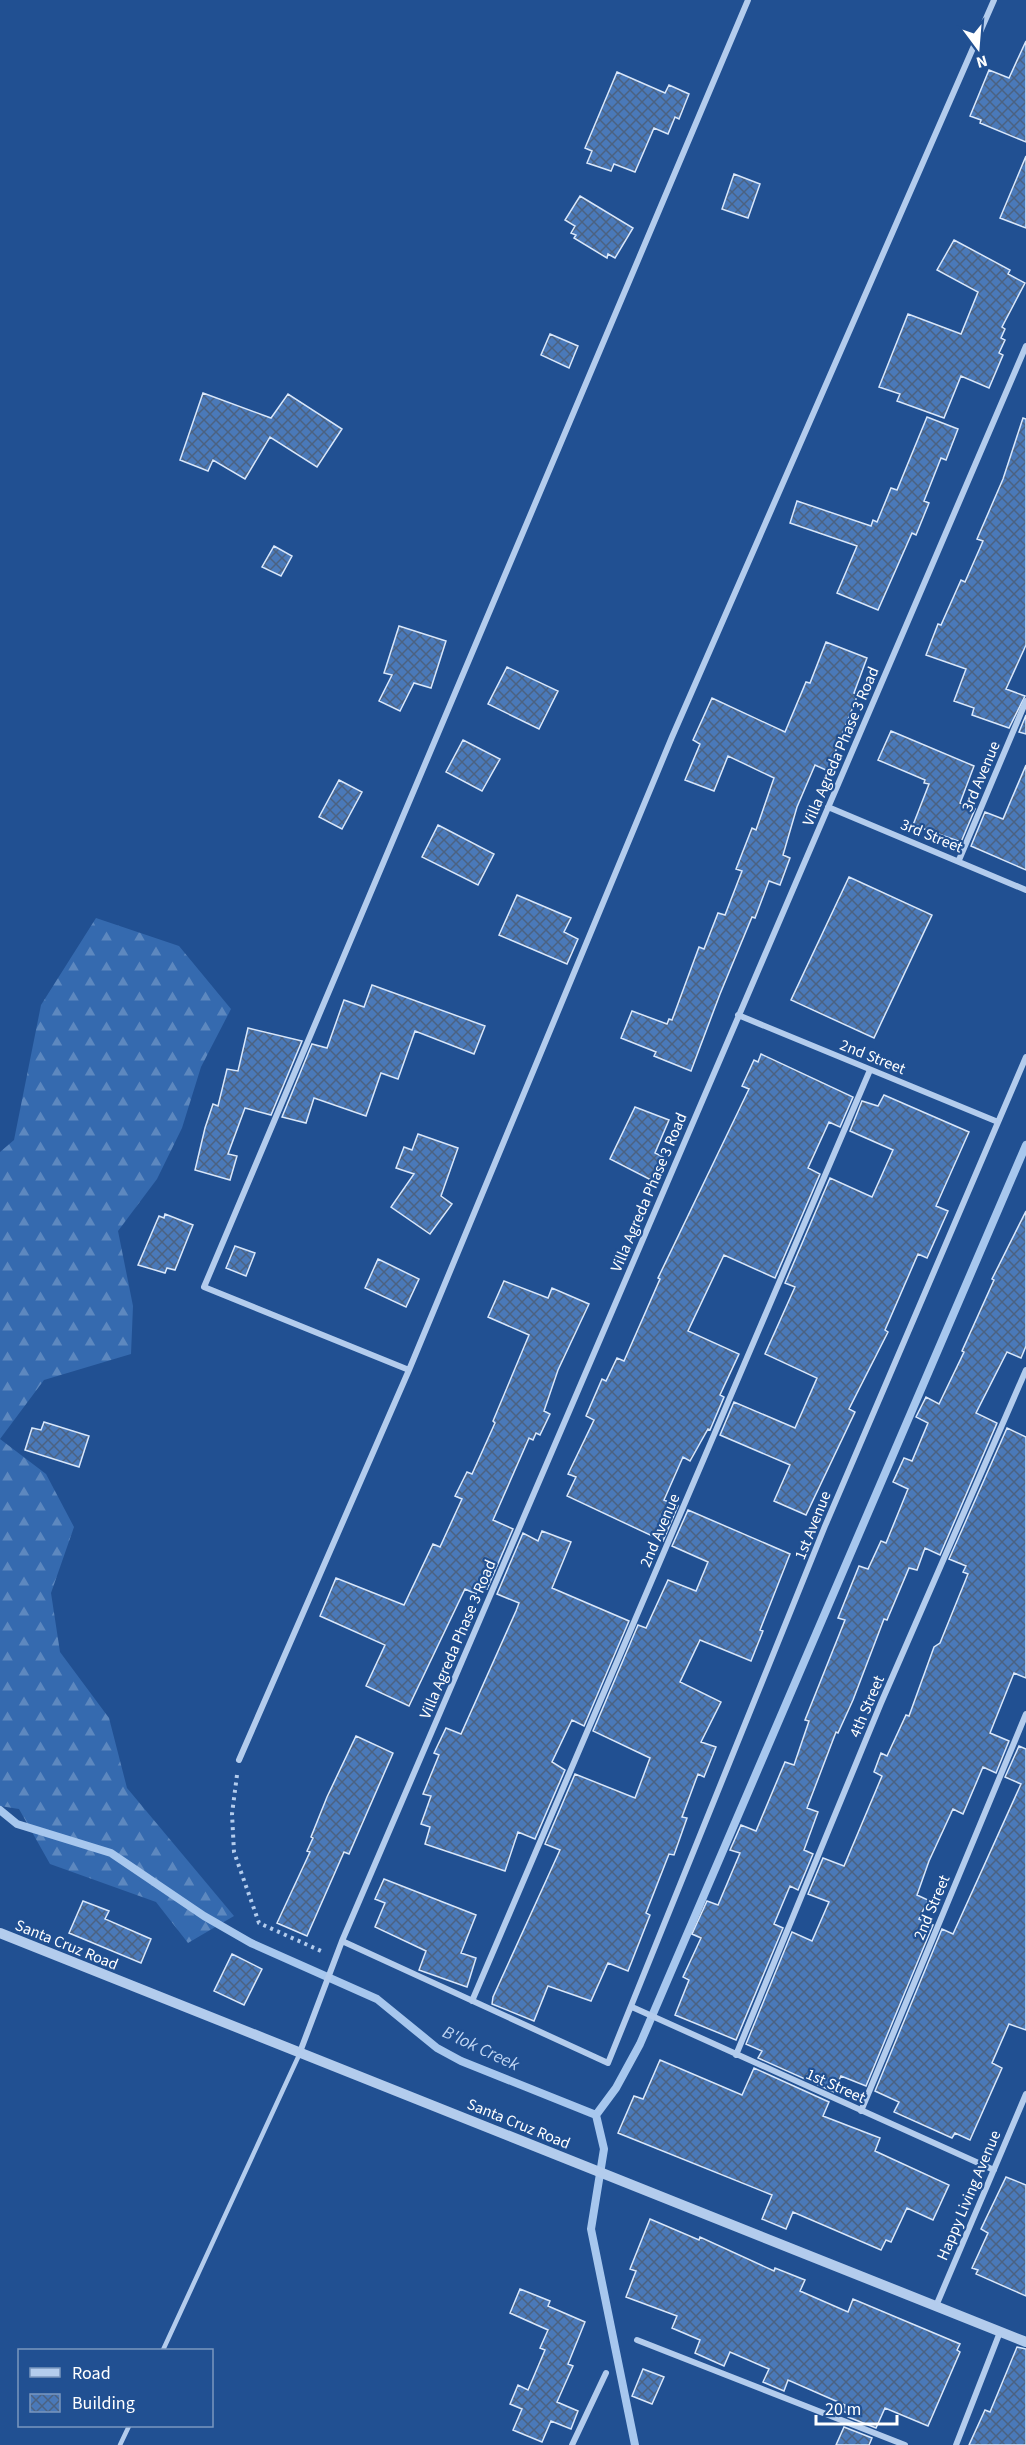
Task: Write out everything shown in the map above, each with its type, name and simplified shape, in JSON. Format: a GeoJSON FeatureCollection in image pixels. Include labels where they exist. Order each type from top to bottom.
{"type":"FeatureCollection","features":[{"type":"Feature","properties":{"kind":"street"},"geometry":{"type":"LineString","coordinates":[[409,1370],[204,1287],[748,0]]}},
{"type":"Feature","properties":{"kind":"street"},"geometry":{"type":"LineString","coordinates":[[239,1760],[409,1370],[672,737],[994,0]]}},
{"type":"Feature","properties":{"kind":"street","name":"Villa Agreda Phase 3 Road"},"geometry":{"type":"LineString","coordinates":[[300,2052],[342,1941],[1026,346]]}},
{"type":"Feature","properties":{"kind":"street","name":"3rd Avenue"},"geometry":{"type":"LineString","coordinates":[[959,861],[1026,701]]}},
{"type":"Feature","properties":{"kind":"street","name":"3rd Street"},"geometry":{"type":"LineString","coordinates":[[828,807],[1026,890]]}},
{"type":"Feature","properties":{"kind":"street","name":"2nd Street"},"geometry":{"type":"LineString","coordinates":[[738,1015],[998,1122]]}},
{"type":"Feature","properties":{"kind":"street","name":"1st Avenue"},"geometry":{"type":"LineString","coordinates":[[472,2001],[609,2063],[825,1526],[1026,1057]]}},
{"type":"Feature","properties":{"kind":"street","name":"2nd Avenue"},"geometry":{"type":"LineString","coordinates":[[472,2001],[870,1070]]}},
{"type":"Feature","properties":{"kind":"street","name":"4th Street"},"geometry":{"type":"LineString","coordinates":[[736,2055],[881,1702],[1026,1370]]}},
{"type":"Feature","properties":{"kind":"street","name":"2nd Street"},"geometry":{"type":"LineString","coordinates":[[861,2111],[1026,1714]]}},
{"type":"Feature","properties":{"kind":"street","name":"Santa Cruz Road"},"geometry":{"type":"LineString","coordinates":[[0,1933],[1026,2342]]}},
{"type":"Feature","properties":{"kind":"street"},"geometry":{"type":"LineString","coordinates":[[342,1941],[472,2001]]}},
{"type":"Feature","properties":{"kind":"street","name":"1st Street"},"geometry":{"type":"LineString","coordinates":[[632,2007],[994,2170]]}},
{"type":"Feature","properties":{"kind":"street","name":"Happy Living Avenue"},"geometry":{"type":"LineString","coordinates":[[936,2306],[1026,2094]]}},
{"type":"Feature","properties":{"kind":"street"},"geometry":{"type":"LineString","coordinates":[[956,2445],[1000,2332]]}},
{"type":"Feature","properties":{"kind":"street"},"geometry":{"type":"LineString","coordinates":[[637,2340],[906,2445]]}},
{"type":"Feature","properties":{"kind":"street"},"geometry":{"type":"LineString","coordinates":[[572,2445],[606,2373]]}},
{"type":"Feature","properties":{"kind":"lane"},"geometry":{"type":"LineString","coordinates":[[163,2349],[300,2052]]}},
{"type":"Feature","properties":{"kind":"lane"},"geometry":{"type":"LineString","coordinates":[[120,2445],[129,2427]]}},
{"type":"Feature","properties":{"kind":"path"},"geometry":{"type":"LineString","coordinates":[[239,1760],[232,1814],[234,1852],[259,1923],[336,1958]]}},
{"type":"Feature","properties":{"kind":"green space"},"geometry":{"type":"Polygon","coordinates":[[[96,918],[179,946],[231,1009],[201,1067],[182,1128],[157,1179],[118,1231],[133,1306],[131,1354],[44,1380],[0,1439],[0,1152],[14,1140],[41,1005],[96,918]]]}},
{"type":"Feature","properties":{"kind":"green space"},"geometry":{"type":"Polygon","coordinates":[[[0,1439],[46,1474],[74,1527],[51,1593],[60,1652],[109,1718],[127,1788],[234,1916],[188,1943],[156,1902],[50,1864],[19,1809],[0,1806],[0,1439]]]}},
{"type":"Feature","properties":{"kind":"building"},"geometry":{"type":"Polygon","coordinates":[[[1026,41],[1026,142],[980,123],[981,120],[970,116],[989,70],[1009,78],[1026,41]]]}},
{"type":"Feature","properties":{"kind":"building"},"geometry":{"type":"Polygon","coordinates":[[[617,72],[665,93],[669,85],[689,94],[679,119],[675,117],[668,134],[654,128],[635,172],[614,164],[611,171],[587,163],[592,151],[585,148],[617,72]]]}},
{"type":"Feature","properties":{"kind":"building"},"geometry":{"type":"Polygon","coordinates":[[[1026,156],[1026,228],[1000,218],[1026,156]]]}},
{"type":"Feature","properties":{"kind":"building"},"geometry":{"type":"Polygon","coordinates":[[[734,174],[760,184],[748,218],[722,209],[734,174]]]}},
{"type":"Feature","properties":{"kind":"building"},"geometry":{"type":"Polygon","coordinates":[[[580,196],[633,228],[615,258],[608,254],[607,258],[574,238],[576,235],[571,233],[575,226],[565,220],[580,196]]]}},
{"type":"Feature","properties":{"kind":"building"},"geometry":{"type":"Polygon","coordinates":[[[954,240],[1010,270],[1008,274],[1025,283],[1002,327],[1005,329],[1001,338],[1005,340],[999,353],[1003,355],[989,388],[961,376],[944,418],[897,401],[900,394],[879,387],[908,314],[961,334],[978,292],[937,270],[954,240]]]}},
{"type":"Feature","properties":{"kind":"building"},"geometry":{"type":"Polygon","coordinates":[[[550,334],[578,346],[569,368],[541,355],[550,334]]]}},
{"type":"Feature","properties":{"kind":"building"},"geometry":{"type":"Polygon","coordinates":[[[203,393],[271,418],[288,394],[342,429],[317,467],[270,437],[245,479],[213,460],[208,471],[180,460],[203,393]]]}},
{"type":"Feature","properties":{"kind":"building"},"geometry":{"type":"Polygon","coordinates":[[[927,417],[958,429],[946,460],[941,458],[924,501],[929,503],[916,535],[912,533],[878,610],[837,593],[857,546],[790,523],[797,501],[871,526],[873,520],[877,522],[891,488],[897,490],[927,417]]]}},
{"type":"Feature","properties":{"kind":"building"},"geometry":{"type":"Polygon","coordinates":[[[1023,418],[1026,419],[1026,645],[1006,689],[1025,696],[1009,728],[972,715],[974,708],[954,701],[966,669],[926,655],[938,624],[941,625],[961,580],[965,582],[983,541],[977,539],[1003,479],[1023,418]]]}},
{"type":"Feature","properties":{"kind":"building"},"geometry":{"type":"Polygon","coordinates":[[[274,546],[292,556],[281,576],[262,567],[274,546]]]}},
{"type":"Feature","properties":{"kind":"building"},"geometry":{"type":"Polygon","coordinates":[[[399,626],[446,641],[431,688],[414,683],[400,711],[379,701],[392,675],[384,673],[399,626]]]}},
{"type":"Feature","properties":{"kind":"building"},"geometry":{"type":"Polygon","coordinates":[[[826,642],[867,658],[854,693],[858,694],[828,771],[815,765],[797,807],[783,855],[790,858],[780,885],[769,881],[755,918],[752,917],[720,994],[691,1071],[654,1056],[656,1052],[621,1038],[632,1011],[667,1024],[669,1019],[672,1020],[699,947],[704,949],[718,913],[725,915],[742,871],[736,869],[752,828],[756,830],[774,778],[728,756],[714,791],[685,780],[700,744],[693,740],[712,698],[785,732],[806,682],[810,683],[826,642]]]}},
{"type":"Feature","properties":{"kind":"building"},"geometry":{"type":"Polygon","coordinates":[[[507,667],[558,691],[539,729],[488,704],[507,667]]]}},
{"type":"Feature","properties":{"kind":"building"},"geometry":{"type":"Polygon","coordinates":[[[1026,715],[1026,734],[1019,732],[1026,715]]]}},
{"type":"Feature","properties":{"kind":"building"},"geometry":{"type":"Polygon","coordinates":[[[891,731],[974,766],[960,803],[975,809],[961,842],[913,825],[929,784],[924,783],[925,780],[878,760],[891,731]]]}},
{"type":"Feature","properties":{"kind":"building"},"geometry":{"type":"Polygon","coordinates":[[[463,740],[500,759],[482,791],[446,772],[463,740]]]}},
{"type":"Feature","properties":{"kind":"building"},"geometry":{"type":"Polygon","coordinates":[[[1026,765],[1026,870],[971,846],[985,812],[1003,819],[1026,765]]]}},
{"type":"Feature","properties":{"kind":"building"},"geometry":{"type":"Polygon","coordinates":[[[339,780],[362,792],[342,829],[319,817],[339,780]]]}},
{"type":"Feature","properties":{"kind":"building"},"geometry":{"type":"Polygon","coordinates":[[[438,825],[494,854],[478,885],[422,857],[438,825]]]}},
{"type":"Feature","properties":{"kind":"building"},"geometry":{"type":"Polygon","coordinates":[[[849,877],[932,915],[874,1038],[791,1000],[849,877]]]}},
{"type":"Feature","properties":{"kind":"building"},"geometry":{"type":"Polygon","coordinates":[[[517,895],[571,918],[564,932],[578,939],[567,964],[499,935],[517,895]]]}},
{"type":"Feature","properties":{"kind":"building"},"geometry":{"type":"Polygon","coordinates":[[[372,985],[485,1026],[474,1054],[415,1031],[398,1079],[381,1073],[366,1116],[314,1098],[306,1123],[282,1117],[312,1044],[327,1048],[344,1000],[364,1007],[372,985]]]}},
{"type":"Feature","properties":{"kind":"building"},"geometry":{"type":"Polygon","coordinates":[[[248,1028],[302,1041],[271,1115],[245,1108],[228,1154],[237,1156],[230,1180],[195,1170],[213,1104],[218,1106],[227,1069],[238,1071],[248,1028]]]}},
{"type":"Feature","properties":{"kind":"building"},"geometry":{"type":"Polygon","coordinates":[[[761,1054],[853,1097],[840,1127],[829,1122],[808,1168],[820,1174],[775,1278],[724,1255],[688,1331],[739,1354],[720,1395],[724,1397],[710,1430],[708,1429],[690,1461],[683,1457],[664,1500],[678,1506],[663,1541],[567,1496],[576,1477],[568,1474],[594,1420],[586,1416],[602,1379],[606,1381],[617,1358],[624,1361],[660,1279],[658,1278],[749,1089],[742,1086],[754,1060],[758,1062],[761,1054]]]}},
{"type":"Feature","properties":{"kind":"building"},"geometry":{"type":"Polygon","coordinates":[[[884,1095],[969,1132],[936,1206],[948,1211],[927,1258],[918,1254],[885,1330],[888,1332],[849,1409],[855,1412],[806,1515],[774,1501],[790,1465],[720,1435],[734,1402],[795,1428],[817,1378],[765,1354],[795,1287],[785,1283],[830,1178],[872,1197],[893,1150],[850,1131],[862,1101],[878,1106],[884,1095]]]}},
{"type":"Feature","properties":{"kind":"building"},"geometry":{"type":"Polygon","coordinates":[[[635,1107],[669,1120],[655,1153],[663,1157],[651,1180],[610,1159],[635,1107]]]}},
{"type":"Feature","properties":{"kind":"building"},"geometry":{"type":"Polygon","coordinates":[[[418,1134],[458,1148],[441,1196],[452,1204],[430,1234],[391,1207],[414,1174],[396,1168],[404,1147],[412,1150],[418,1134]]]}},
{"type":"Feature","properties":{"kind":"building"},"geometry":{"type":"Polygon","coordinates":[[[1026,1211],[1026,1346],[1021,1358],[1007,1352],[976,1413],[997,1423],[940,1555],[925,1548],[917,1570],[909,1568],[887,1620],[884,1619],[853,1700],[838,1733],[836,1732],[807,1808],[818,1812],[804,1850],[813,1854],[798,1890],[790,1886],[774,1924],[783,1928],[736,2040],[675,2015],[689,1980],[683,1977],[701,1938],[692,1934],[707,1901],[718,1905],[740,1853],[730,1850],[741,1825],[756,1831],[785,1762],[794,1765],[809,1721],[805,1720],[845,1620],[838,1618],[859,1566],[868,1569],[881,1541],[886,1543],[908,1489],[893,1482],[904,1458],[912,1461],[928,1423],[916,1417],[926,1397],[939,1404],[964,1352],[962,1351],[994,1280],[992,1279],[1026,1211]]]}},
{"type":"Feature","properties":{"kind":"building"},"geometry":{"type":"Polygon","coordinates":[[[165,1214],[193,1225],[175,1270],[167,1268],[165,1273],[138,1265],[159,1216],[164,1218],[165,1214]]]}},
{"type":"Feature","properties":{"kind":"building"},"geometry":{"type":"Polygon","coordinates":[[[235,1246],[255,1253],[246,1276],[226,1268],[235,1246]]]}},
{"type":"Feature","properties":{"kind":"building"},"geometry":{"type":"Polygon","coordinates":[[[378,1259],[419,1279],[406,1307],[365,1288],[378,1259]]]}},
{"type":"Feature","properties":{"kind":"building"},"geometry":{"type":"Polygon","coordinates":[[[504,1281],[548,1298],[552,1288],[589,1304],[558,1370],[544,1411],[550,1414],[540,1435],[536,1433],[533,1440],[529,1438],[493,1520],[513,1529],[487,1589],[479,1586],[476,1594],[465,1589],[409,1706],[366,1686],[385,1645],[320,1616],[336,1578],[404,1605],[433,1544],[440,1547],[462,1499],[455,1496],[467,1472],[472,1474],[495,1423],[493,1421],[529,1335],[488,1317],[504,1281]]]}},
{"type":"Feature","properties":{"kind":"building"},"geometry":{"type":"Polygon","coordinates":[[[44,1422],[89,1436],[79,1467],[25,1450],[32,1428],[41,1430],[44,1422]]]}},
{"type":"Feature","properties":{"kind":"building"},"geometry":{"type":"Polygon","coordinates":[[[1007,1428],[1026,1437],[1026,1678],[1014,1673],[990,1733],[1009,1741],[996,1773],[983,1767],[963,1814],[953,1809],[929,1861],[917,1895],[928,1900],[919,1919],[933,1925],[866,2086],[841,2076],[834,2092],[758,2058],[762,2051],[746,2044],[792,1932],[812,1941],[829,1902],[808,1894],[823,1858],[844,1866],[882,1776],[874,1772],[881,1753],[887,1756],[906,1715],[909,1716],[934,1647],[940,1643],[968,1574],[963,1572],[966,1566],[949,1559],[1007,1428]]]}},
{"type":"Feature","properties":{"kind":"building"},"geometry":{"type":"Polygon","coordinates":[[[688,1510],[790,1554],[760,1630],[763,1631],[751,1661],[700,1640],[680,1682],[721,1702],[701,1742],[716,1747],[704,1777],[698,1774],[682,1817],[687,1818],[674,1855],[669,1854],[646,1913],[650,1915],[628,1971],[608,1963],[591,2001],[548,1986],[534,2021],[492,2004],[493,1997],[560,1850],[545,1844],[575,1774],[635,1798],[650,1758],[593,1731],[638,1625],[646,1628],[668,1580],[696,1591],[708,1562],[672,1546],[688,1510]]]}},
{"type":"Feature","properties":{"kind":"building"},"geometry":{"type":"Polygon","coordinates":[[[542,1531],[571,1542],[552,1588],[629,1621],[584,1726],[572,1720],[552,1762],[565,1770],[535,1839],[518,1832],[505,1871],[425,1844],[430,1827],[421,1824],[431,1796],[423,1794],[439,1755],[434,1753],[446,1728],[461,1734],[516,1611],[519,1603],[497,1594],[523,1533],[538,1541],[542,1531]]]}},
{"type":"Feature","properties":{"kind":"building"},"geometry":{"type":"Polygon","coordinates":[[[356,1736],[393,1753],[349,1854],[344,1852],[307,1936],[277,1923],[310,1852],[307,1851],[313,1838],[311,1837],[327,1797],[356,1736]]]}},
{"type":"Feature","properties":{"kind":"building"},"geometry":{"type":"Polygon","coordinates":[[[1019,1746],[1026,1749],[1026,2030],[1009,2024],[992,2063],[1002,2068],[970,2140],[955,2133],[952,2138],[894,2112],[899,2102],[875,2091],[942,1929],[953,1934],[1021,1784],[1005,1777],[1019,1746]]]}},
{"type":"Feature","properties":{"kind":"building"},"geometry":{"type":"Polygon","coordinates":[[[384,1879],[476,1915],[461,1953],[476,1958],[467,1987],[419,1970],[426,1951],[375,1927],[385,1903],[375,1899],[384,1879]]]}},
{"type":"Feature","properties":{"kind":"building"},"geometry":{"type":"Polygon","coordinates":[[[83,1901],[109,1911],[105,1919],[151,1939],[141,1963],[69,1933],[83,1901]]]}},
{"type":"Feature","properties":{"kind":"building"},"geometry":{"type":"Polygon","coordinates":[[[232,1954],[262,1969],[244,2005],[214,1991],[232,1954]]]}},
{"type":"Feature","properties":{"kind":"building"},"geometry":{"type":"Polygon","coordinates":[[[660,2060],[742,2095],[754,2068],[829,2102],[823,2116],[880,2138],[875,2151],[949,2185],[933,2220],[907,2208],[891,2242],[886,2240],[881,2250],[793,2212],[786,2229],[762,2219],[772,2195],[618,2133],[634,2096],[643,2099],[660,2060]]]}},
{"type":"Feature","properties":{"kind":"building"},"geometry":{"type":"Polygon","coordinates":[[[1006,2177],[1026,2185],[1026,2296],[976,2274],[978,2270],[972,2268],[988,2233],[981,2229],[1006,2177]]]}},
{"type":"Feature","properties":{"kind":"building"},"geometry":{"type":"Polygon","coordinates":[[[650,2219],[699,2240],[700,2237],[774,2271],[775,2268],[805,2280],[800,2291],[848,2312],[853,2299],[960,2344],[957,2350],[960,2352],[928,2426],[885,2408],[876,2428],[848,2417],[849,2414],[843,2411],[845,2405],[788,2380],[784,2391],[763,2382],[769,2369],[730,2352],[724,2366],[695,2353],[700,2340],[672,2328],[677,2316],[626,2297],[636,2271],[630,2269],[650,2219]]]}},
{"type":"Feature","properties":{"kind":"building"},"geometry":{"type":"Polygon","coordinates":[[[520,2289],[550,2301],[548,2306],[585,2322],[568,2364],[573,2366],[557,2402],[578,2411],[571,2429],[551,2421],[542,2442],[513,2430],[522,2409],[510,2404],[518,2385],[528,2390],[545,2350],[540,2348],[548,2330],[510,2313],[520,2289]]]}},
{"type":"Feature","properties":{"kind":"building"},"geometry":{"type":"Polygon","coordinates":[[[1017,2347],[1026,2349],[1026,2445],[969,2445],[985,2410],[990,2412],[1017,2347]]]}},
{"type":"Feature","properties":{"kind":"building"},"geometry":{"type":"Polygon","coordinates":[[[643,2369],[664,2377],[652,2404],[632,2396],[643,2369]]]}},
{"type":"Feature","properties":{"kind":"building"},"geometry":{"type":"Polygon","coordinates":[[[844,2427],[872,2438],[869,2445],[836,2445],[844,2427]]]}},
{"type":"Feature","properties":{"kind":"waterway"},"geometry":{"type":"LineString","coordinates":[[596,2115],[616,2088],[640,2044],[1026,1145]]}},
{"type":"Feature","properties":{"kind":"waterway","name":"B'lok Creek"},"geometry":{"type":"LineString","coordinates":[[0,1810],[17,1824],[111,1853],[204,1916],[251,1943],[377,1999],[437,2048],[461,2061],[596,2115]]}},
{"type":"Feature","properties":{"kind":"waterway","name":"B'lok Creek"},"geometry":{"type":"LineString","coordinates":[[596,2115],[604,2149],[591,2229],[635,2445]]}}]}
